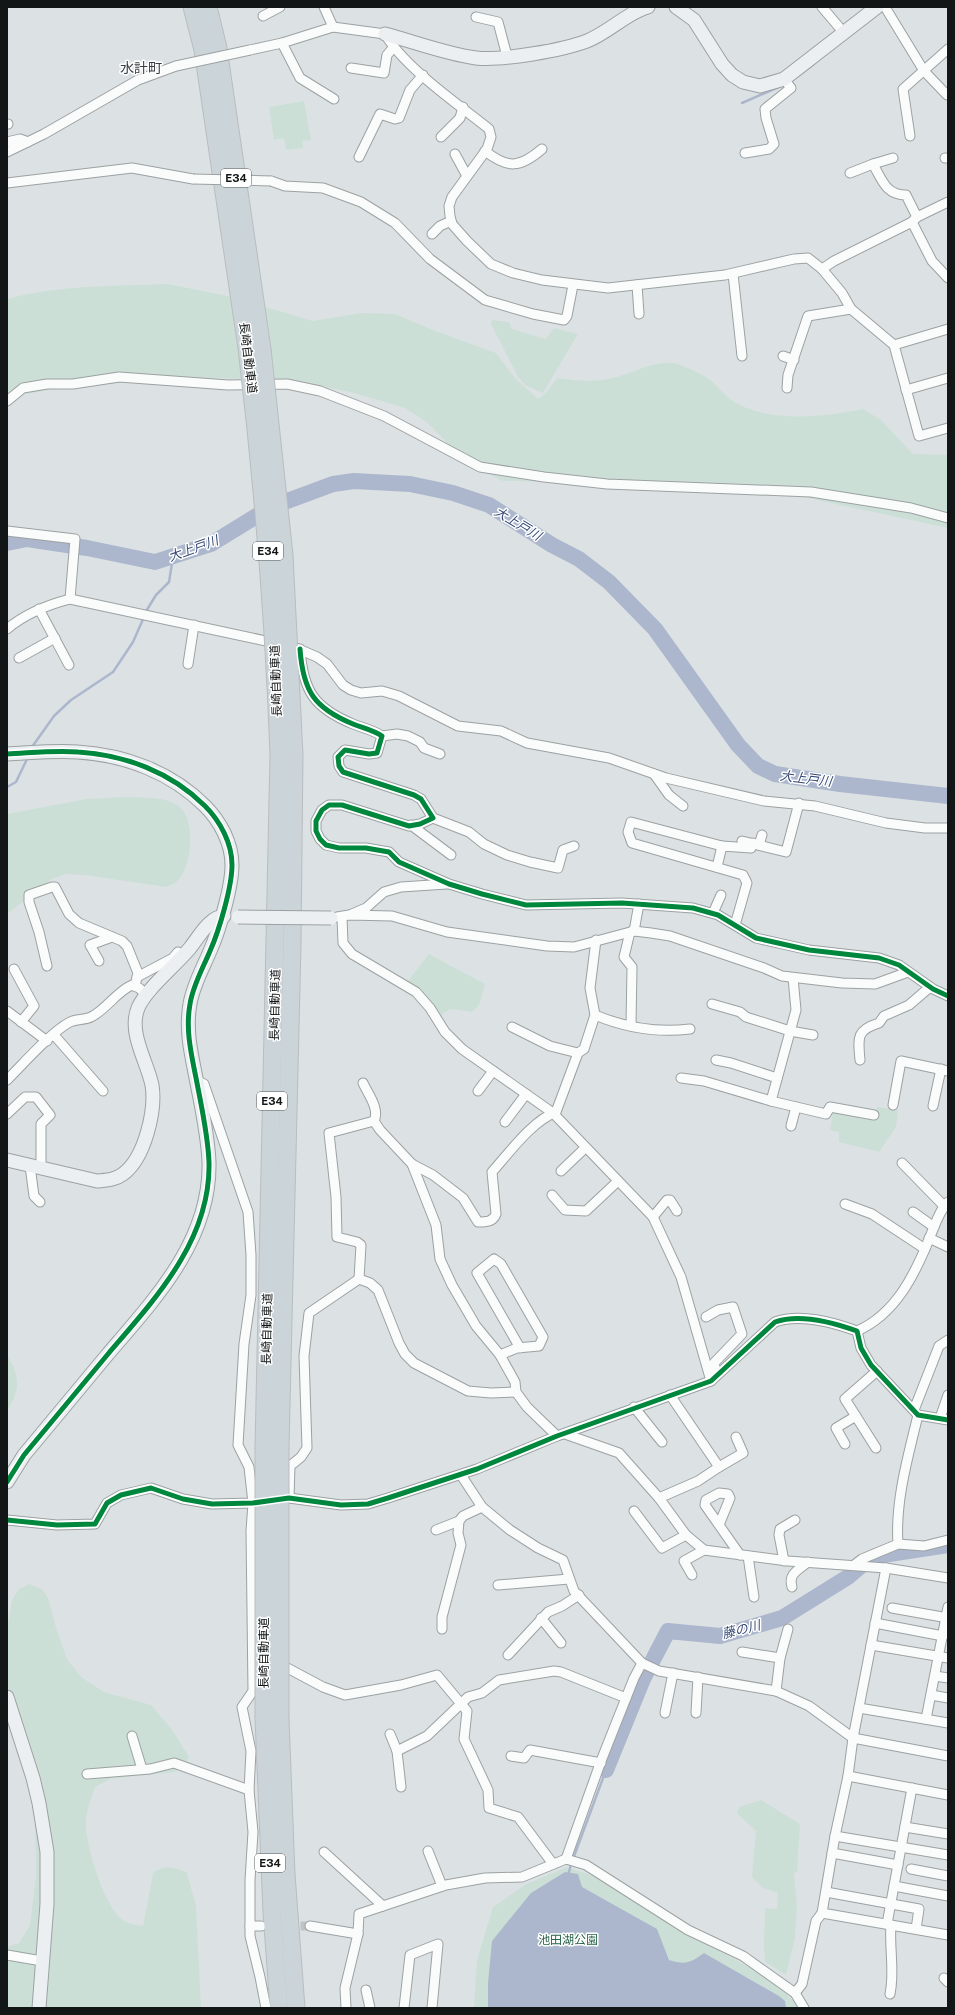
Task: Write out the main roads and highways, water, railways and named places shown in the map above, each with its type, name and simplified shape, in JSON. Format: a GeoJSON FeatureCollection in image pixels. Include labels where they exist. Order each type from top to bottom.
{"type":"FeatureCollection","features":[{"type":"Feature","properties":{"kind":"highway","name":"長崎自動車道"},"geometry":{"type":"LineString","coordinates":[[192,7],[203,50],[255,349]]}},
{"type":"Feature","properties":{"kind":"highway","name":"長崎自動車道"},"geometry":{"type":"LineString","coordinates":[[208,7],[218,48],[255,349],[260,458],[286,754],[272,1447],[272,1913],[279,2008]]}},
{"type":"Feature","properties":{"kind":"highway","name":"長崎自動車道"},"geometry":{"type":"LineString","coordinates":[[272,1718],[282,1783],[286,1874],[296,2008]]}},
{"type":"Feature","properties":{"kind":"highway"},"geometry":{"type":"LineString","coordinates":[[282,1783],[306,2008]]}},
{"type":"Feature","properties":{"kind":"water","name":"池田湖公園"},"geometry":{"type":"Polygon","coordinates":[[[565,1872],[578,1874],[582,1887],[657,1929],[669,1960],[684,1963],[695,1959],[704,1953],[779,1996],[785,2001],[786,2008],[488,2008],[488,1983],[492,1941],[531,1893],[565,1872]]]}},
{"type":"Feature","properties":{"kind":"waterway"},"geometry":{"type":"LineString","coordinates":[[794,79],[814,64]]}},
{"type":"Feature","properties":{"kind":"waterway"},"geometry":{"type":"LineString","coordinates":[[742,103],[781,86]]}},
{"type":"Feature","properties":{"kind":"waterway","name":"大上戸川"},"geometry":{"type":"LineString","coordinates":[[7,543],[27,539],[87,548],[155,562],[211,544],[271,507],[333,484],[354,481],[410,484],[453,493],[489,505],[552,545],[579,559],[609,582],[655,629],[738,745],[758,766],[775,774],[840,784],[948,796]]}},
{"type":"Feature","properties":{"kind":"waterway"},"geometry":{"type":"LineString","coordinates":[[145,613],[156,595],[169,582],[173,557]]}},
{"type":"Feature","properties":{"kind":"waterway"},"geometry":{"type":"LineString","coordinates":[[32,747],[54,716],[71,700],[113,672],[133,642],[144,617]]}},
{"type":"Feature","properties":{"kind":"waterway"},"geometry":{"type":"LineString","coordinates":[[7,787],[16,782],[28,757]]}},
{"type":"Feature","properties":{"kind":"waterway","name":"藤の川"},"geometry":{"type":"LineString","coordinates":[[606,1770],[643,1679],[668,1631],[720,1636],[782,1618],[848,1577],[868,1560],[876,1556],[948,1545]]}},
{"type":"Feature","properties":{"kind":"waterway"},"geometry":{"type":"LineString","coordinates":[[573,1859],[606,1770]]}},
{"type":"Feature","properties":{"kind":"waterway"},"geometry":{"type":"LineString","coordinates":[[568,1876],[571,1864]]}},
{"type":"Feature","properties":{"kind":"tunnel"},"geometry":{"type":"LineString","coordinates":[[287,1926],[310,1926]]}},
{"type":"Feature","properties":{"kind":"district","name":"水計町"},"geometry":{"type":"Point","coordinates":[141,68]}}]}
